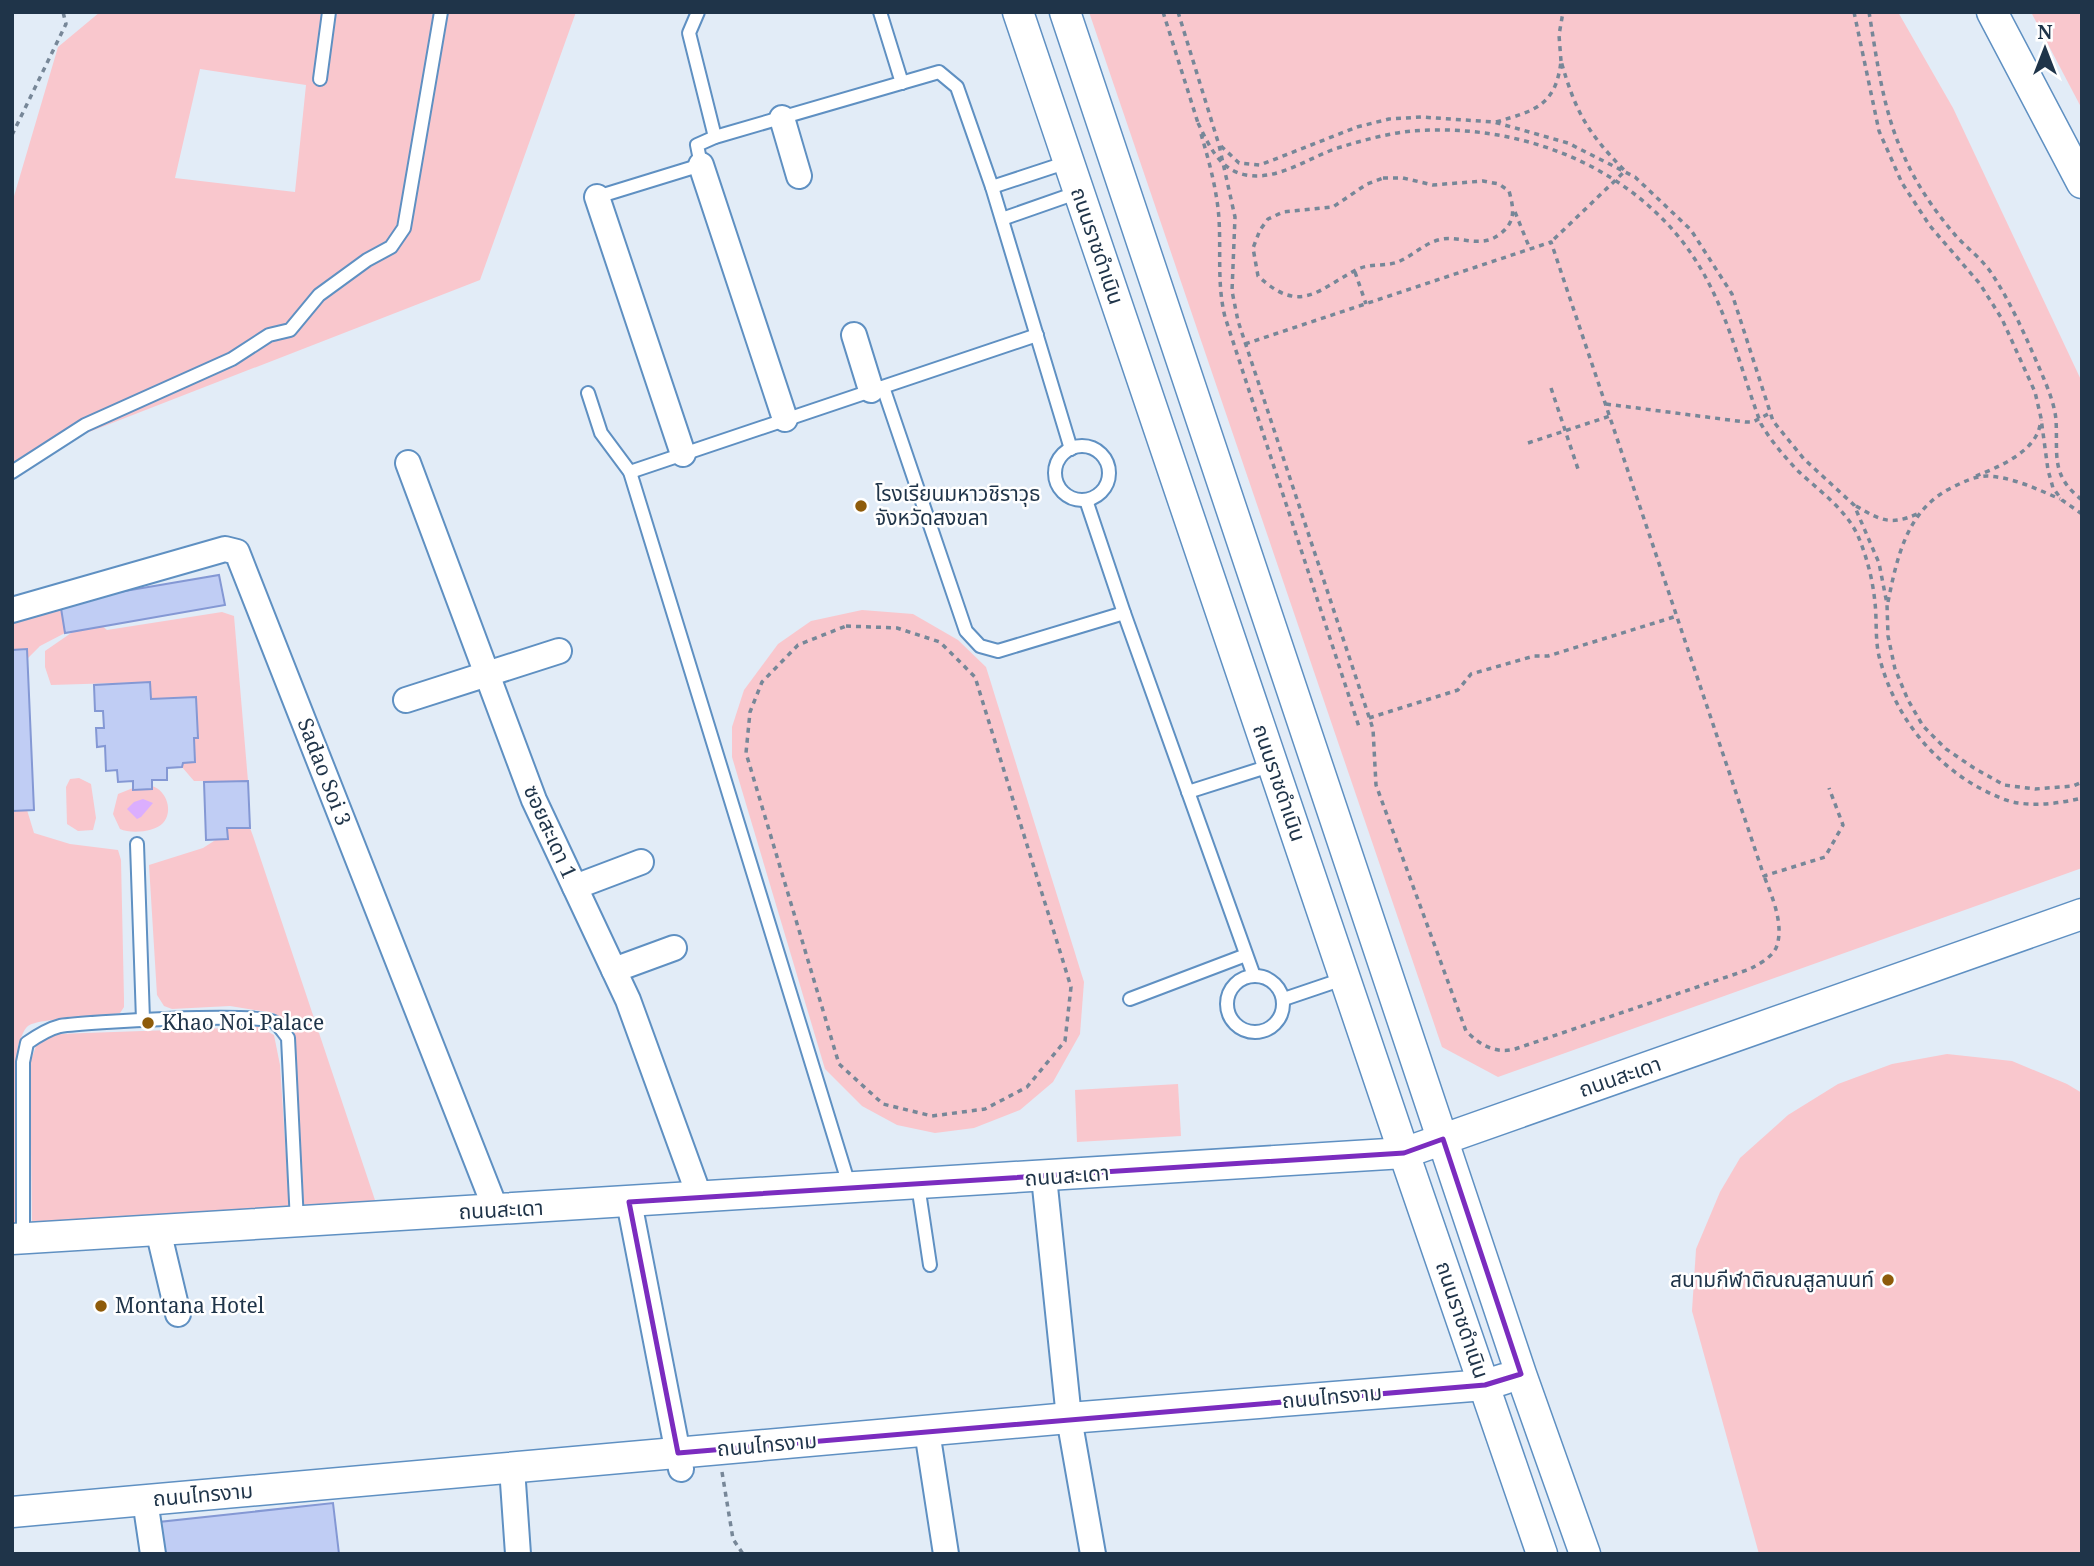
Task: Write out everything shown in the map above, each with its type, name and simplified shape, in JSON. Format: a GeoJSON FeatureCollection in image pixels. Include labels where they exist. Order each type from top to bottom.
{"type":"FeatureCollection","features":[{"type":"Feature","properties":{"kind":"street","name":"ถนนราชดำเนิน"},"geometry":{"type":"LineString","coordinates":[[1018,12],[1542,1554]]}},
{"type":"Feature","properties":{"kind":"street","name":"ถนนราชดำเนิน"},"geometry":{"type":"LineString","coordinates":[[1065,12],[1521,1374],[1585,1554]]}},
{"type":"Feature","properties":{"kind":"street"},"geometry":{"type":"LineString","coordinates":[[1992,12],[2082,183]]}},
{"type":"Feature","properties":{"kind":"street"},"geometry":{"type":"LineString","coordinates":[[782,118],[799,176]]}},
{"type":"Feature","properties":{"kind":"street"},"geometry":{"type":"LineString","coordinates":[[701,165],[785,419]]}},
{"type":"Feature","properties":{"kind":"street"},"geometry":{"type":"LineString","coordinates":[[597,197],[682,454]]}},
{"type":"Feature","properties":{"kind":"street"},"geometry":{"type":"LineString","coordinates":[[853,335],[877,388]]}},
{"type":"Feature","properties":{"kind":"street","name":"ซอยสะเดา 1"},"geometry":{"type":"LineString","coordinates":[[408,463],[534,800],[628,1000],[699,1198]]}},
{"type":"Feature","properties":{"kind":"street","name":"Sadao Soi 3"},"geometry":{"type":"LineString","coordinates":[[12,610],[225,549],[237,552],[496,1210]]}},
{"type":"Feature","properties":{"kind":"street"},"geometry":{"type":"LineString","coordinates":[[406,700],[559,651]]}},
{"type":"Feature","properties":{"kind":"street"},"geometry":{"type":"LineString","coordinates":[[575,887],[641,862]]}},
{"type":"Feature","properties":{"kind":"street","name":"ถนนสะเดา"},"geometry":{"type":"LineString","coordinates":[[18,1239],[1404,1153],[2082,914]]}},
{"type":"Feature","properties":{"kind":"street"},"geometry":{"type":"LineString","coordinates":[[614,970],[674,948]]}},
{"type":"Feature","properties":{"kind":"street"},"geometry":{"type":"LineString","coordinates":[[1044,1177],[1069,1418],[1093,1554]]}},
{"type":"Feature","properties":{"kind":"street"},"geometry":{"type":"LineString","coordinates":[[629,1202],[680,1461]]}},
{"type":"Feature","properties":{"kind":"street"},"geometry":{"type":"LineString","coordinates":[[158,1230],[177,1314]]}},
{"type":"Feature","properties":{"kind":"street","name":"ถนนไทรงาม"},"geometry":{"type":"LineString","coordinates":[[12,1512],[512,1468],[680,1461],[719,1450],[1069,1418],[1485,1385],[1521,1374]]}},
{"type":"Feature","properties":{"kind":"street"},"geometry":{"type":"LineString","coordinates":[[927,1431],[946,1554]]}},
{"type":"Feature","properties":{"kind":"street"},"geometry":{"type":"LineString","coordinates":[[512,1468],[518,1554]]}},
{"type":"Feature","properties":{"kind":"street"},"geometry":{"type":"LineString","coordinates":[[145,1500],[153,1554]]}},
{"type":"Feature","properties":{"kind":"lane"},"geometry":{"type":"LineString","coordinates":[[320,79],[329,12]]}},
{"type":"Feature","properties":{"kind":"lane"},"geometry":{"type":"LineString","coordinates":[[12,472],[85,425],[232,359],[269,335],[290,330],[318,295],[367,260],[391,247],[404,228],[441,12]]}},
{"type":"Feature","properties":{"kind":"lane"},"geometry":{"type":"LineString","coordinates":[[698,12],[689,33],[715,137]]}},
{"type":"Feature","properties":{"kind":"lane"},"geometry":{"type":"LineString","coordinates":[[880,12],[902,83]]}},
{"type":"Feature","properties":{"kind":"lane"},"geometry":{"type":"LineString","coordinates":[[597,197],[701,165],[697,145],[715,137],[939,72],[957,87],[992,187],[1071,449]]}},
{"type":"Feature","properties":{"kind":"lane"},"geometry":{"type":"LineString","coordinates":[[992,187],[1069,162]]}},
{"type":"Feature","properties":{"kind":"lane"},"geometry":{"type":"LineString","coordinates":[[1002,219],[1079,192]]}},
{"type":"Feature","properties":{"kind":"lane"},"geometry":{"type":"LineString","coordinates":[[630,472],[1037,335]]}},
{"type":"Feature","properties":{"kind":"lane"},"geometry":{"type":"LineString","coordinates":[[877,388],[966,631],[980,646],[998,651],[1124,613]]}},
{"type":"Feature","properties":{"kind":"lane"},"geometry":{"type":"LineString","coordinates":[[588,393],[601,433],[630,472],[850,1189]]}},
{"type":"Feature","properties":{"kind":"lane"},"geometry":{"type":"LineString","coordinates":[[1089,448],[1105,460],[1108,468],[1105,487],[1099,494],[1086,500],[1068,496],[1056,482],[1058,461],[1071,449],[1089,448]]}},
{"type":"Feature","properties":{"kind":"lane"},"geometry":{"type":"LineString","coordinates":[[1086,500],[1254,976]]}},
{"type":"Feature","properties":{"kind":"lane"},"geometry":{"type":"LineString","coordinates":[[1188,792],[1273,765]]}},
{"type":"Feature","properties":{"kind":"lane"},"geometry":{"type":"LineString","coordinates":[[137,844],[144,1020]]}},
{"type":"Feature","properties":{"kind":"lane"},"geometry":{"type":"LineString","coordinates":[[1130,999],[1246,955]]}},
{"type":"Feature","properties":{"kind":"lane"},"geometry":{"type":"LineString","coordinates":[[1264,977],[1274,982],[1284,999],[1280,1019],[1273,1027],[1260,1032],[1241,1029],[1228,1013],[1230,991],[1244,978],[1264,977]]}},
{"type":"Feature","properties":{"kind":"lane"},"geometry":{"type":"LineString","coordinates":[[1284,999],[1346,978]]}},
{"type":"Feature","properties":{"kind":"lane"},"geometry":{"type":"LineString","coordinates":[[18,1239],[23,1062],[27,1043],[38,1034],[59,1027],[144,1020],[251,1017],[273,1021],[288,1038],[297,1222]]}},
{"type":"Feature","properties":{"kind":"lane"},"geometry":{"type":"LineString","coordinates":[[918,1185],[930,1265]]}},
{"type":"Feature","properties":{"kind":"path"},"geometry":{"type":"LineString","coordinates":[[12,135],[66,24],[64,12]]}},
{"type":"Feature","properties":{"kind":"path"},"geometry":{"type":"LineString","coordinates":[[1163,12],[1212,172],[1219,216],[1220,299],[1360,730]]}},
{"type":"Feature","properties":{"kind":"path"},"geometry":{"type":"LineString","coordinates":[[1178,12],[1219,145],[1234,217],[1232,291],[1245,344],[1373,729],[1376,785],[1466,1031],[1477,1042],[1504,1052],[1529,1046],[1750,969],[1776,949],[1778,922],[1774,902],[1551,242]]}},
{"type":"Feature","properties":{"kind":"path"},"geometry":{"type":"LineString","coordinates":[[1494,122],[1524,114],[1542,104],[1555,90],[1561,61],[1559,35],[1563,12]]}},
{"type":"Feature","properties":{"kind":"path"},"geometry":{"type":"LineString","coordinates":[[1854,12],[1879,131],[1902,183],[1930,226],[1980,285],[2002,319],[2035,392],[2048,470],[2053,488],[2062,500]]}},
{"type":"Feature","properties":{"kind":"path"},"geometry":{"type":"LineString","coordinates":[[1869,12],[1890,117],[1903,156],[1922,190],[1954,234],[1991,273],[2019,324],[2046,382],[2056,417],[2056,457],[2060,478],[2068,489],[2082,500]]}},
{"type":"Feature","properties":{"kind":"path"},"geometry":{"type":"LineString","coordinates":[[1561,61],[1580,116],[1600,145],[1691,230],[1732,294],[1773,421],[1804,459],[1854,505],[1884,521],[1901,521],[1918,513],[1941,493],[2026,448],[2037,436],[2041,418]]}},
{"type":"Feature","properties":{"kind":"path"},"geometry":{"type":"LineString","coordinates":[[1219,145],[1239,163],[1260,165],[1357,127],[1389,119],[1421,117],[1494,122],[1568,143],[1625,171]]}},
{"type":"Feature","properties":{"kind":"path"},"geometry":{"type":"LineString","coordinates":[[1198,123],[1212,153],[1230,170],[1244,175],[1278,173],[1338,148],[1387,135],[1440,131],[1511,138],[1550,148],[1582,161],[1625,186],[1680,239],[1707,277],[1728,324],[1761,424],[1770,439],[1853,526],[1864,552],[1872,583],[1878,652],[1885,677],[1900,710],[1919,739],[1942,763],[1963,778],[2006,799],[2043,804],[2082,798]]}},
{"type":"Feature","properties":{"kind":"path"},"geometry":{"type":"LineString","coordinates":[[1245,344],[1551,242],[1625,171]]}},
{"type":"Feature","properties":{"kind":"path"},"geometry":{"type":"LineString","coordinates":[[1514,210],[1510,225],[1485,242],[1441,239],[1398,262],[1360,268],[1319,293],[1298,297],[1281,293],[1258,276],[1253,248],[1268,219],[1283,212],[1333,207],[1367,184],[1383,178],[1403,178],[1433,185],[1467,181],[1499,184],[1509,191],[1530,249]]}},
{"type":"Feature","properties":{"kind":"path"},"geometry":{"type":"LineString","coordinates":[[1355,272],[1366,304]]}},
{"type":"Feature","properties":{"kind":"path"},"geometry":{"type":"LineString","coordinates":[[1551,388],[1578,469]]}},
{"type":"Feature","properties":{"kind":"path"},"geometry":{"type":"LineString","coordinates":[[1606,404],[1745,422],[1754,422],[1770,413]]}},
{"type":"Feature","properties":{"kind":"path"},"geometry":{"type":"LineString","coordinates":[[1528,443],[1610,416]]}},
{"type":"Feature","properties":{"kind":"path"},"geometry":{"type":"LineString","coordinates":[[1966,480],[1984,476],[2002,478],[2062,500],[2082,514]]}},
{"type":"Feature","properties":{"kind":"path"},"geometry":{"type":"LineString","coordinates":[[1854,505],[1879,563],[1895,669],[1923,726],[1946,748],[2004,785],[2035,789],[2073,786],[2082,782]]}},
{"type":"Feature","properties":{"kind":"path"},"geometry":{"type":"LineString","coordinates":[[1887,604],[1896,560],[1918,513]]}},
{"type":"Feature","properties":{"kind":"path"},"geometry":{"type":"LineString","coordinates":[[1369,718],[1458,690],[1471,674],[1534,656],[1548,656],[1677,617]]}},
{"type":"Feature","properties":{"kind":"path"},"geometry":{"type":"LineString","coordinates":[[846,626],[897,628],[940,642],[975,677],[1071,987],[1065,1041],[1027,1087],[985,1109],[932,1116],[883,1104],[839,1065],[746,753],[750,712],[762,682],[798,645],[846,626]]}},
{"type":"Feature","properties":{"kind":"path"},"geometry":{"type":"LineString","coordinates":[[1764,876],[1825,857],[1843,825],[1829,788]]}},
{"type":"Feature","properties":{"kind":"path"},"geometry":{"type":"LineString","coordinates":[[719,1450],[733,1539],[743,1554]]}},
{"type":"Feature","properties":{"kind":"highlighted area"},"geometry":{"type":"Polygon","coordinates":[[[1443,1139],[1521,1374],[1485,1385],[678,1453],[629,1202],[1404,1153],[1443,1139]]]}},
{"type":"Feature","properties":{"kind":"shaded area"},"geometry":{"type":"Polygon","coordinates":[[[100,12],[576,12],[480,280],[12,462],[12,203],[58,47],[100,12]],[[200,69],[175,178],[295,192],[306,85],[200,69]]]}},
{"type":"Feature","properties":{"kind":"shaded area"},"geometry":{"type":"Polygon","coordinates":[[[1089,12],[1898,12],[1953,108],[2082,382],[2082,868],[1498,1077],[1442,1047],[1089,12]]]}},
{"type":"Feature","properties":{"kind":"shaded area"},"geometry":{"type":"Polygon","coordinates":[[[2031,12],[2082,12],[2082,109],[2031,12]]]}},
{"type":"Feature","properties":{"kind":"shaded area"},"geometry":{"type":"Polygon","coordinates":[[[60,603],[65,633],[40,646],[27,659],[26,649],[12,650],[12,613],[60,603]]]}},
{"type":"Feature","properties":{"kind":"shaded area"},"geometry":{"type":"Polygon","coordinates":[[[862,610],[913,614],[958,640],[986,667],[1084,982],[1080,1034],[1053,1082],[1020,1110],[974,1128],[935,1133],[897,1125],[862,1106],[825,1069],[732,757],[732,727],[744,690],[778,644],[811,621],[862,610]]]}},
{"type":"Feature","properties":{"kind":"shaded area"},"geometry":{"type":"Polygon","coordinates":[[[222,612],[234,616],[248,781],[194,781],[182,767],[194,738],[198,738],[195,697],[151,699],[149,682],[51,685],[45,667],[45,651],[74,631],[102,626],[107,630],[222,612]]]}},
{"type":"Feature","properties":{"kind":"shaded area"},"geometry":{"type":"Polygon","coordinates":[[[79,778],[91,784],[96,818],[93,830],[78,831],[67,824],[66,787],[70,779],[79,778]]]}},
{"type":"Feature","properties":{"kind":"shaded area"},"geometry":{"type":"Polygon","coordinates":[[[152,786],[165,796],[167,801],[168,813],[163,823],[143,831],[120,829],[113,814],[118,794],[133,788],[152,789],[152,786]]]}},
{"type":"Feature","properties":{"kind":"shaded area"},"geometry":{"type":"Polygon","coordinates":[[[143,799],[153,803],[137,819],[127,809],[134,802],[143,799]]]}},
{"type":"Feature","properties":{"kind":"shaded area"},"geometry":{"type":"Polygon","coordinates":[[[27,810],[34,833],[70,844],[118,850],[121,860],[124,1007],[120,1013],[34,1023],[23,1032],[18,1045],[18,1221],[12,1239],[12,811],[27,810]]]}},
{"type":"Feature","properties":{"kind":"shaded area"},"geometry":{"type":"Polygon","coordinates":[[[227,828],[250,828],[378,1209],[304,1216],[293,1030],[274,1013],[230,1006],[172,1009],[164,1006],[157,995],[149,865],[203,848],[217,839],[228,839],[227,828]]]}},
{"type":"Feature","properties":{"kind":"shaded area"},"geometry":{"type":"Polygon","coordinates":[[[259,1027],[274,1035],[280,1065],[290,1217],[32,1223],[30,1063],[37,1043],[57,1034],[259,1027]]]}},
{"type":"Feature","properties":{"kind":"shaded area","name":"สนามกีฬาติณณสูลานนท์"},"geometry":{"type":"Polygon","coordinates":[[[1947,1054],[2012,1061],[2082,1093],[2082,1554],[1759,1554],[1692,1311],[1696,1249],[1720,1192],[1740,1158],[1788,1115],[1838,1084],[1892,1064],[1947,1054]]]}},
{"type":"Feature","properties":{"kind":"shaded area"},"geometry":{"type":"Polygon","coordinates":[[[1178,1084],[1181,1136],[1077,1142],[1075,1090],[1178,1084]]]}},
{"type":"Feature","properties":{"kind":"building"},"geometry":{"type":"Polygon","coordinates":[[[219,575],[225,605],[65,633],[60,602],[219,575]]]}},
{"type":"Feature","properties":{"kind":"building"},"geometry":{"type":"Polygon","coordinates":[[[27,649],[34,810],[12,811],[12,650],[27,649]]]}},
{"type":"Feature","properties":{"kind":"building"},"geometry":{"type":"Polygon","coordinates":[[[150,682],[151,699],[196,697],[198,738],[194,738],[195,762],[183,763],[182,767],[167,768],[167,780],[152,780],[152,789],[133,790],[133,781],[118,782],[117,770],[106,771],[105,746],[97,747],[96,728],[104,728],[103,711],[95,711],[94,685],[150,682]]]}},
{"type":"Feature","properties":{"kind":"building"},"geometry":{"type":"Polygon","coordinates":[[[248,781],[250,828],[227,828],[228,839],[206,840],[204,782],[248,781]]]}},
{"type":"Feature","properties":{"kind":"building"},"geometry":{"type":"Polygon","coordinates":[[[333,1503],[339,1554],[162,1554],[159,1522],[333,1503]]]}},
{"type":"Feature","properties":{"kind":"place","name":"โรงเรียนมหาวชิราวุธ จังหวัดสงขลา"},"geometry":{"type":"Point","coordinates":[861,506]}},
{"type":"Feature","properties":{"kind":"place","name":"Khao Noi Palace"},"geometry":{"type":"Point","coordinates":[148,1023]}},
{"type":"Feature","properties":{"kind":"place","name":"สนามกีฬาติณณสูลานนท์"},"geometry":{"type":"Point","coordinates":[1888,1280]}},
{"type":"Feature","properties":{"kind":"place","name":"Montana Hotel"},"geometry":{"type":"Point","coordinates":[101,1306]}}]}
